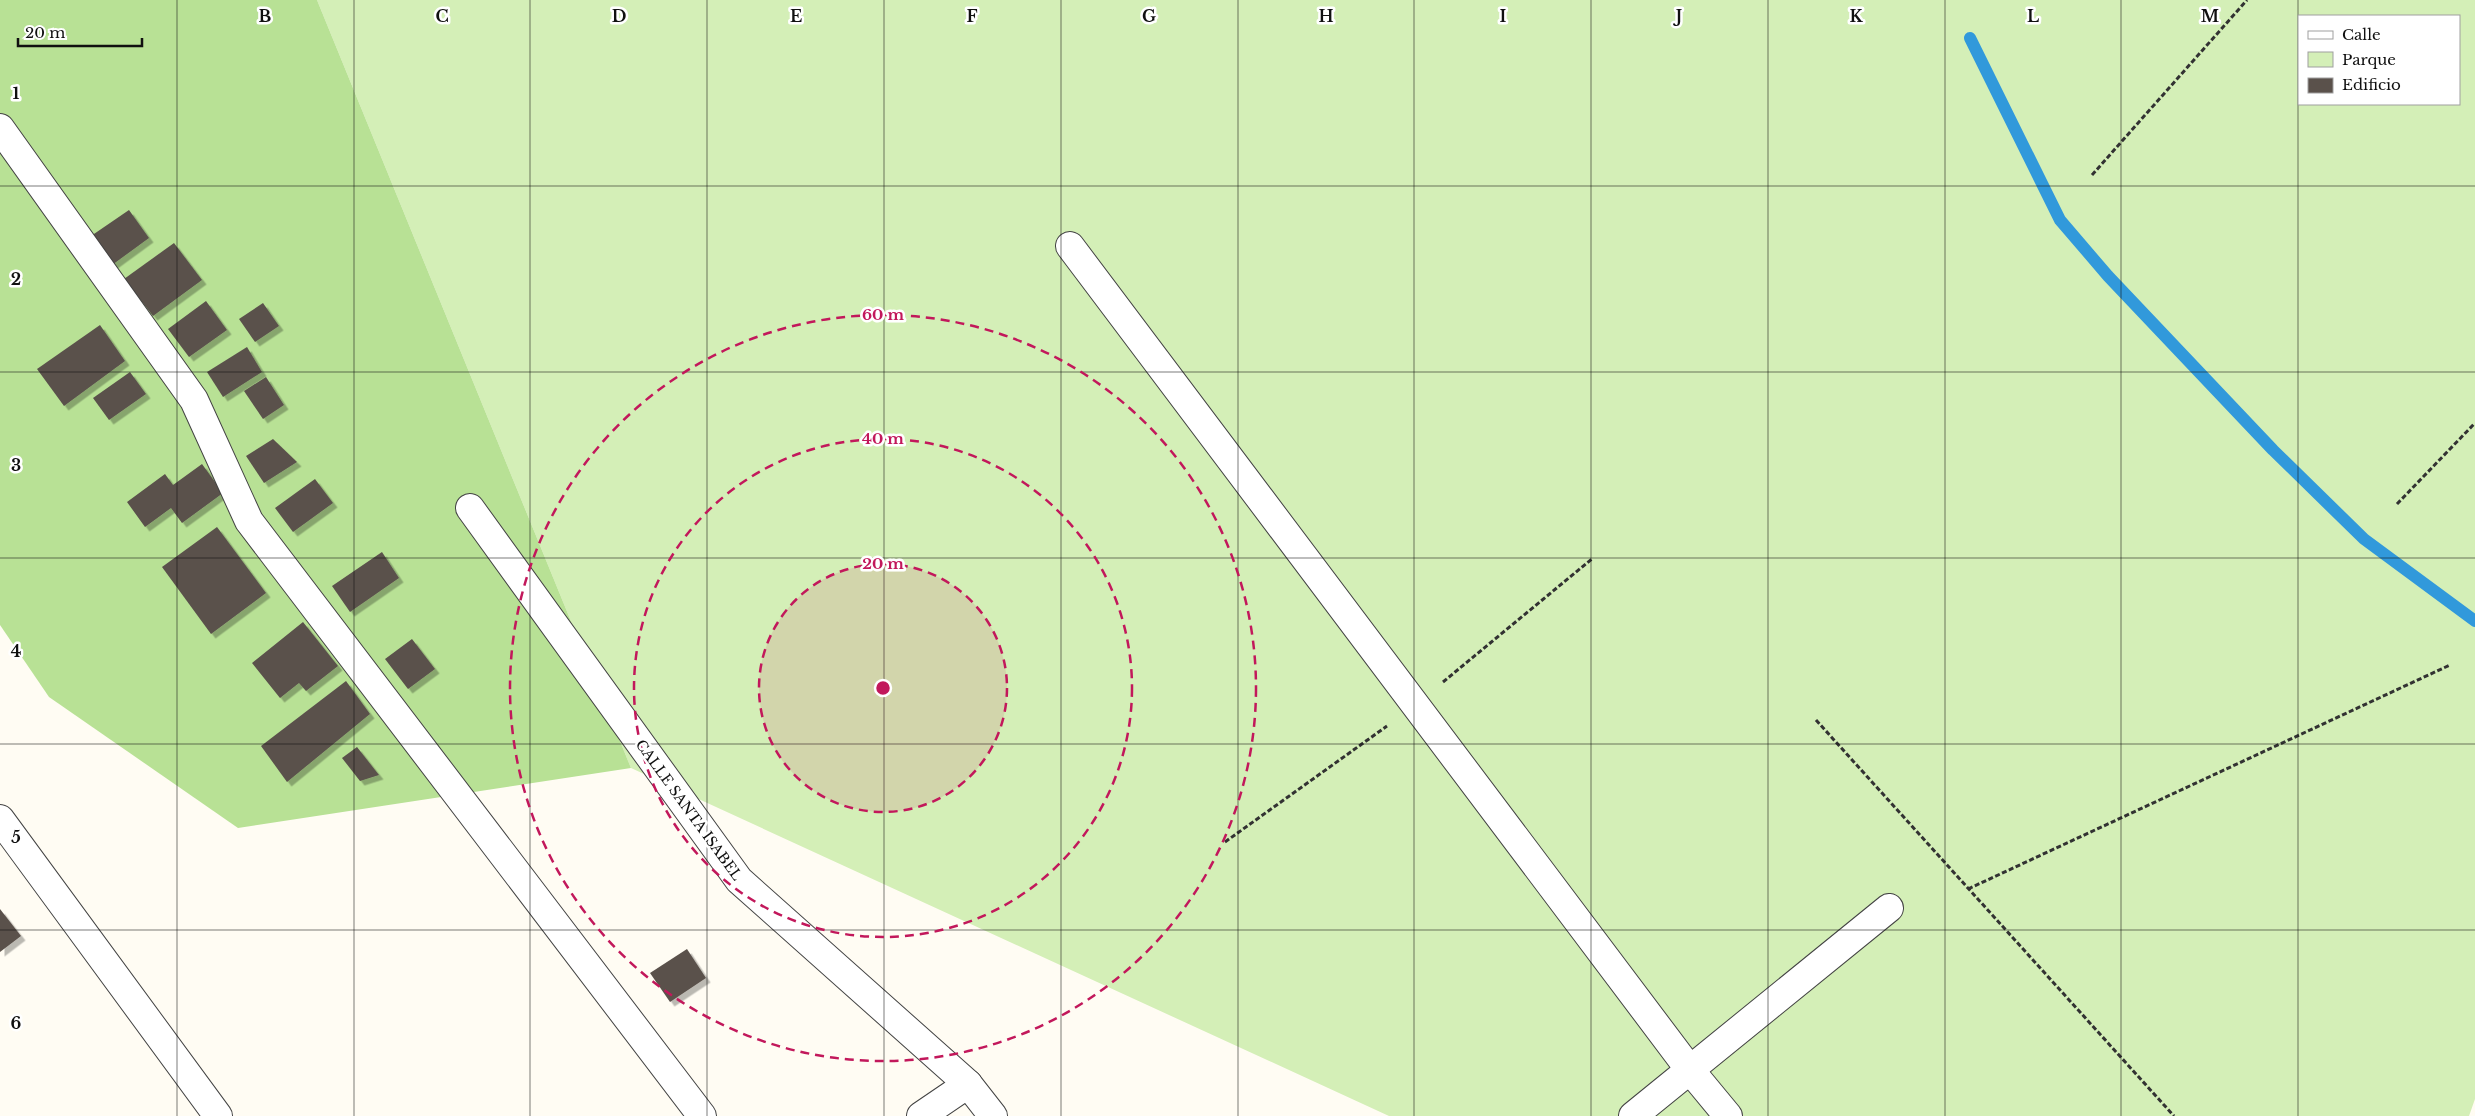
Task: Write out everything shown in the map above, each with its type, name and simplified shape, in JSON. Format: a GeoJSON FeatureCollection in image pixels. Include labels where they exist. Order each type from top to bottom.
{"type":"FeatureCollection","features":[{"type":"Feature","properties":{"kind":"street"},"geometry":{"type":"LineString","coordinates":[[0,128],[194,400],[249,521],[702,1116]]}},
{"type":"Feature","properties":{"kind":"street"},"geometry":{"type":"LineString","coordinates":[[1070,246],[1690,1070],[1728,1116]]}},
{"type":"Feature","properties":{"kind":"street","name":"CALLE SANTA ISABEL"},"geometry":{"type":"LineString","coordinates":[[470,508],[739,880],[968,1084],[993,1116]]}},
{"type":"Feature","properties":{"kind":"street"},"geometry":{"type":"LineString","coordinates":[[0,819],[218,1116]]}},
{"type":"Feature","properties":{"kind":"street"},"geometry":{"type":"LineString","coordinates":[[1633,1116],[1889,908]]}},
{"type":"Feature","properties":{"kind":"street"},"geometry":{"type":"LineString","coordinates":[[921,1116],[968,1084]]}},
{"type":"Feature","properties":{"kind":"path"},"geometry":{"type":"LineString","coordinates":[[2092,175],[2247,0]]}},
{"type":"Feature","properties":{"kind":"path"},"geometry":{"type":"LineString","coordinates":[[2397,504],[2475,423]]}},
{"type":"Feature","properties":{"kind":"path"},"geometry":{"type":"LineString","coordinates":[[1968,889],[2450,666]]}},
{"type":"Feature","properties":{"kind":"path"},"geometry":{"type":"LineString","coordinates":[[1816,720],[2174,1116]]}},
{"type":"Feature","properties":{"kind":"green space"},"geometry":{"type":"Polygon","coordinates":[[[0,0],[317,0],[631,768],[238,828],[49,697],[0,625],[0,0]]]}},
{"type":"Feature","properties":{"kind":"green space"},"geometry":{"type":"Polygon","coordinates":[[[317,0],[2475,0],[2475,1099],[2469,1116],[1389,1116],[631,768],[317,0]]]}},
{"type":"Feature","properties":{"kind":"building"},"geometry":{"type":"Polygon","coordinates":[[[129,210],[149,238],[112,265],[91,236],[129,210]]]}},
{"type":"Feature","properties":{"kind":"building"},"geometry":{"type":"Polygon","coordinates":[[[174,243],[202,280],[153,316],[124,279],[174,243]]]}},
{"type":"Feature","properties":{"kind":"building"},"geometry":{"type":"Polygon","coordinates":[[[206,301],[227,330],[189,357],[168,329],[206,301]]]}},
{"type":"Feature","properties":{"kind":"building"},"geometry":{"type":"Polygon","coordinates":[[[263,303],[279,326],[255,342],[239,319],[263,303]]]}},
{"type":"Feature","properties":{"kind":"building"},"geometry":{"type":"Polygon","coordinates":[[[100,325],[125,361],[64,406],[37,369],[100,325]]]}},
{"type":"Feature","properties":{"kind":"building"},"geometry":{"type":"Polygon","coordinates":[[[247,347],[262,372],[223,397],[207,372],[247,347]]]}},
{"type":"Feature","properties":{"kind":"building"},"geometry":{"type":"Polygon","coordinates":[[[130,372],[146,394],[109,420],[93,398],[130,372]]]}},
{"type":"Feature","properties":{"kind":"building"},"geometry":{"type":"Polygon","coordinates":[[[266,377],[284,405],[263,419],[244,391],[266,377]]]}},
{"type":"Feature","properties":{"kind":"building"},"geometry":{"type":"Polygon","coordinates":[[[273,439],[297,462],[264,483],[246,456],[273,439]]]}},
{"type":"Feature","properties":{"kind":"building"},"geometry":{"type":"Polygon","coordinates":[[[202,464],[223,493],[182,523],[171,508],[145,527],[127,502],[165,474],[173,485],[202,464]]]}},
{"type":"Feature","properties":{"kind":"building"},"geometry":{"type":"Polygon","coordinates":[[[315,479],[333,503],[293,532],[275,508],[315,479]]]}},
{"type":"Feature","properties":{"kind":"building"},"geometry":{"type":"Polygon","coordinates":[[[217,527],[266,593],[211,634],[162,567],[217,527]]]}},
{"type":"Feature","properties":{"kind":"building"},"geometry":{"type":"Polygon","coordinates":[[[382,552],[399,578],[350,612],[332,586],[382,552]]]}},
{"type":"Feature","properties":{"kind":"building"},"geometry":{"type":"Polygon","coordinates":[[[303,622],[338,666],[306,691],[299,683],[280,698],[252,663],[303,622]]]}},
{"type":"Feature","properties":{"kind":"building"},"geometry":{"type":"Polygon","coordinates":[[[412,639],[435,669],[408,689],[385,659],[412,639]]]}},
{"type":"Feature","properties":{"kind":"building"},"geometry":{"type":"Polygon","coordinates":[[[346,681],[370,714],[287,782],[261,746],[346,681]]]}},
{"type":"Feature","properties":{"kind":"building"},"geometry":{"type":"Polygon","coordinates":[[[357,747],[379,775],[360,781],[342,758],[357,747]]]}},
{"type":"Feature","properties":{"kind":"building"},"geometry":{"type":"Polygon","coordinates":[[[0,909],[21,936],[0,952],[0,909]]]}},
{"type":"Feature","properties":{"kind":"building"},"geometry":{"type":"Polygon","coordinates":[[[687,949],[706,978],[670,1002],[650,973],[687,949]]]}},
{"type":"Feature","properties":{"kind":"waterway"},"geometry":{"type":"LineString","coordinates":[[1970,38],[2060,220],[2108,276],[2273,450],[2364,539],[2475,621]]}}]}
